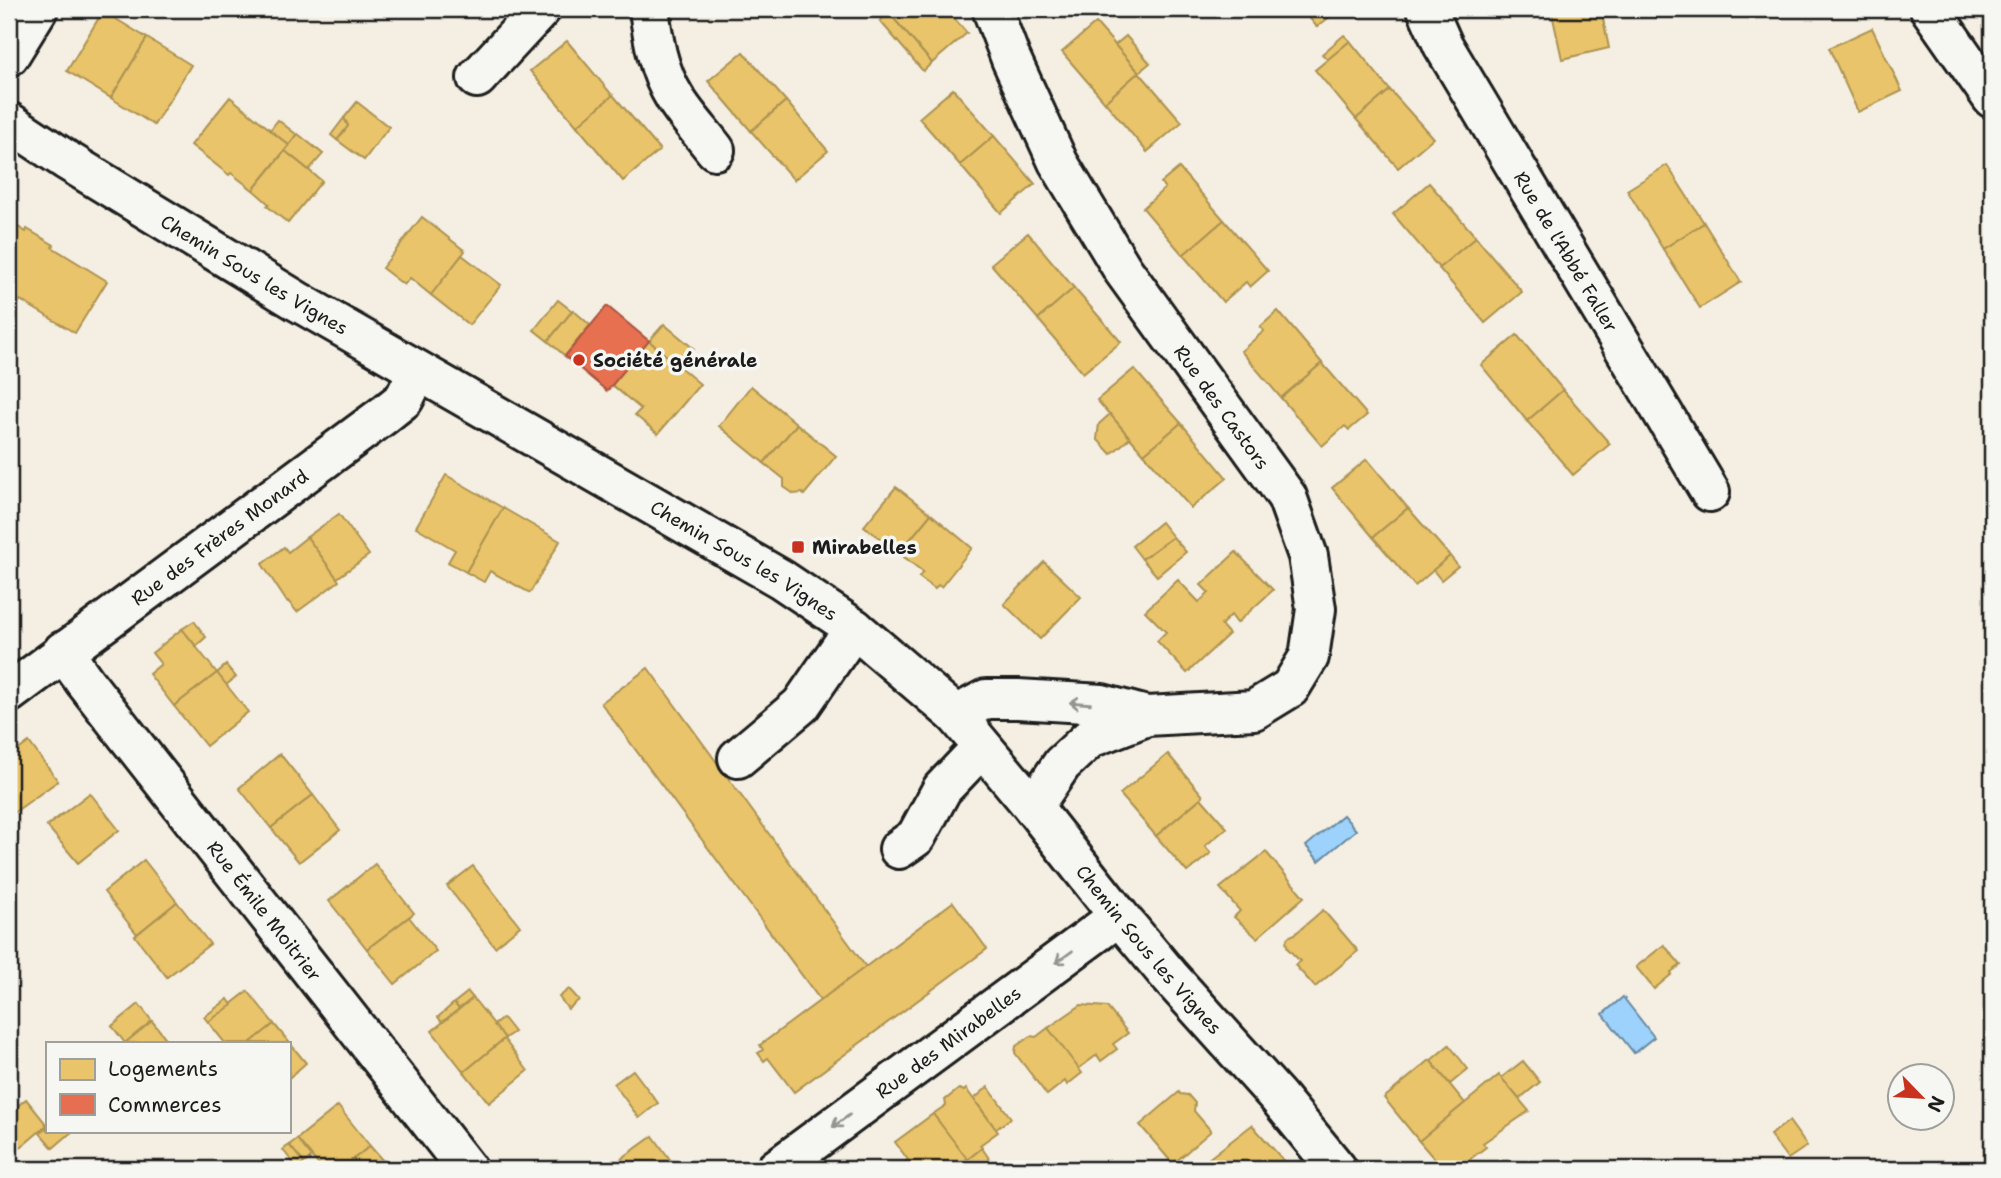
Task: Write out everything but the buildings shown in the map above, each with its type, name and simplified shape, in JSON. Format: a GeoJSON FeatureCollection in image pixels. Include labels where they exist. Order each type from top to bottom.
{"type":"FeatureCollection","features":[{"type":"Feature","properties":{"kind":"street"},"geometry":{"type":"LineString","coordinates":[[9,56],[38,9]]}},
{"type":"Feature","properties":{"kind":"street"},"geometry":{"type":"LineString","coordinates":[[477,78],[541,9]]}},
{"type":"Feature","properties":{"kind":"street"},"geometry":{"type":"LineString","coordinates":[[649,9],[653,38],[663,74],[675,98],[715,150]]}},
{"type":"Feature","properties":{"kind":"street","name":"Rue des Castors"},"geometry":{"type":"LineString","coordinates":[[992,9],[1011,59],[1058,162],[1124,270],[1287,497],[1308,556],[1316,609],[1309,657],[1290,688],[1254,710],[1147,716],[1090,738],[1062,764],[1032,807]]}},
{"type":"Feature","properties":{"kind":"street","name":"Rue de l'Abbé Faller"},"geometry":{"type":"LineString","coordinates":[[1427,9],[1443,45],[1710,492]]}},
{"type":"Feature","properties":{"kind":"street"},"geometry":{"type":"LineString","coordinates":[[1930,9],[1992,98]]}},
{"type":"Feature","properties":{"kind":"street","name":"Chemin Sous les Vignes"},"geometry":{"type":"LineString","coordinates":[[9,122],[66,160],[286,294],[781,579],[854,628],[956,715],[1170,977],[1278,1097],[1337,1169]]}},
{"type":"Feature","properties":{"kind":"street","name":"Rue des Frères Monard"},"geometry":{"type":"LineString","coordinates":[[9,693],[404,399],[418,371]]}},
{"type":"Feature","properties":{"kind":"street"},"geometry":{"type":"LineString","coordinates":[[738,758],[802,705],[854,628]]}},
{"type":"Feature","properties":{"kind":"street","name":"Rue Émile Moitrier"},"geometry":{"type":"LineString","coordinates":[[64,651],[85,682],[467,1169]]}},
{"type":"Feature","properties":{"kind":"street","name":"Rue des Castors"},"geometry":{"type":"LineString","coordinates":[[956,715],[986,699],[1018,699],[1102,704],[1147,716]]}},
{"type":"Feature","properties":{"kind":"street"},"geometry":{"type":"LineString","coordinates":[[899,849],[916,837],[942,789],[982,747]]}},
{"type":"Feature","properties":{"kind":"street","name":"Rue des Mirabelles"},"geometry":{"type":"LineString","coordinates":[[776,1169],[1119,916]]}},
{"type":"Feature","properties":{"kind":"water"},"geometry":{"type":"Polygon","coordinates":[[[1343,815],[1356,830],[1319,861],[1306,846],[1343,815]]]}},
{"type":"Feature","properties":{"kind":"water"},"geometry":{"type":"Polygon","coordinates":[[[1623,997],[1654,1037],[1634,1053],[1603,1014],[1623,997]]]}},
{"type":"Feature","properties":{"kind":"place","name":"Société générale"},"geometry":{"type":"Point","coordinates":[579,360]}},
{"type":"Feature","properties":{"kind":"place","name":"Mirabelles"},"geometry":{"type":"Point","coordinates":[798,547]}}]}
